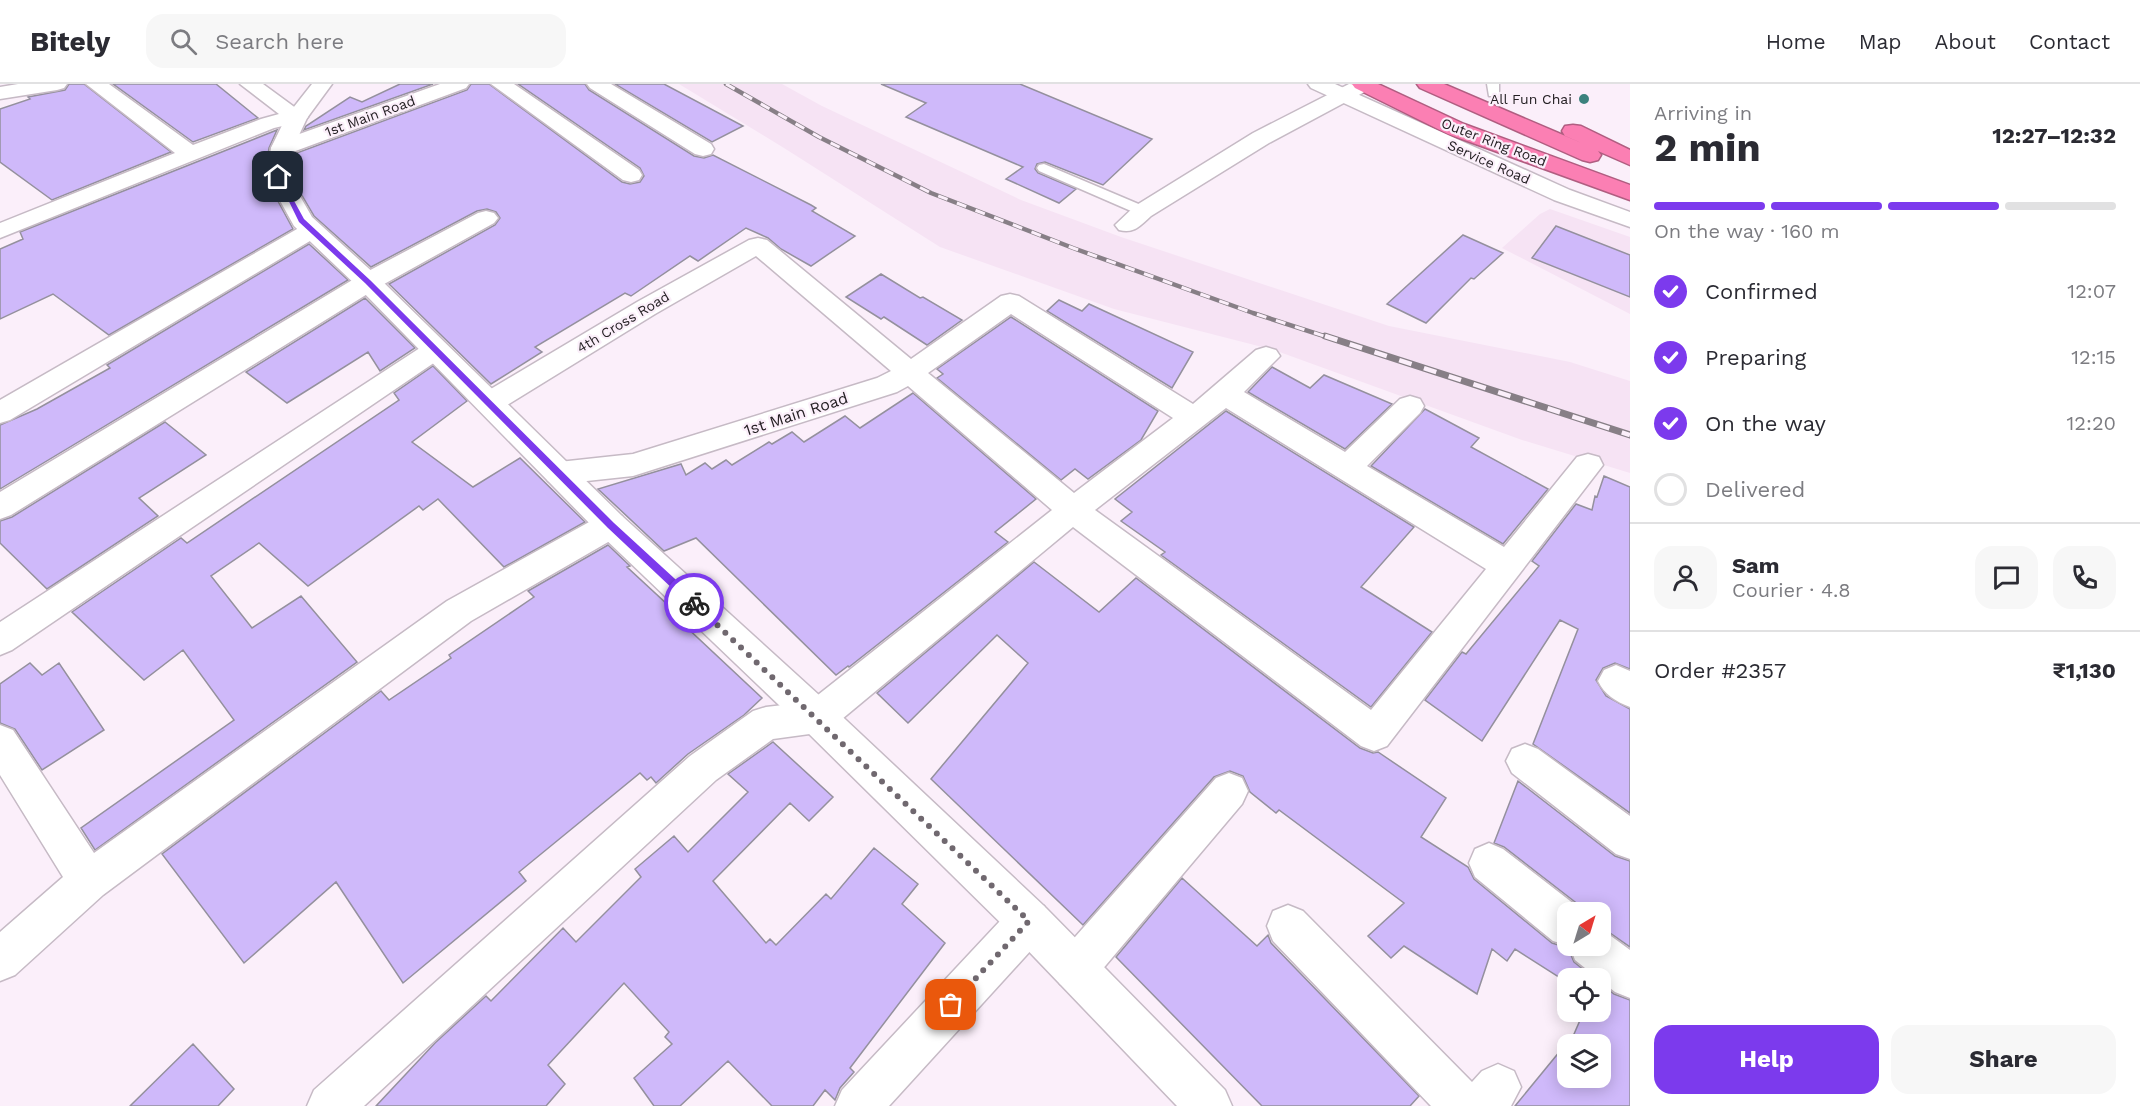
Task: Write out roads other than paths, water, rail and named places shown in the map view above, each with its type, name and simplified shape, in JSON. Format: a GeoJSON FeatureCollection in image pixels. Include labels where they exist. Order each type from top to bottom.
{"type":"FeatureCollection","features":[{"type":"Feature","properties":{"kind":"highway","name":"Outer Ring Road"},"geometry":{"type":"LineString","coordinates":[[1363,84],[1456,129],[1630,194]]}},
{"type":"Feature","properties":{"kind":"highway"},"geometry":{"type":"LineString","coordinates":[[1401,84],[1479,123],[1513,150]]}},
{"type":"Feature","properties":{"kind":"highway"},"geometry":{"type":"LineString","coordinates":[[1427,84],[1519,126],[1630,172]]}},
{"type":"Feature","properties":{"kind":"highway"},"geometry":{"type":"LineString","coordinates":[[1474,84],[1489,87],[1630,158]]}},
{"type":"Feature","properties":{"kind":"street"},"geometry":{"type":"LineString","coordinates":[[0,93],[57,84]]}},
{"type":"Feature","properties":{"kind":"street"},"geometry":{"type":"LineString","coordinates":[[96,84],[191,154]]}},
{"type":"Feature","properties":{"kind":"street"},"geometry":{"type":"LineString","coordinates":[[250,84],[297,117]]}},
{"type":"Feature","properties":{"kind":"street"},"geometry":{"type":"LineString","coordinates":[[322,84],[297,117],[282,148],[278,177],[302,220],[368,282],[611,525],[817,717],[1029,921],[1209,1106]]}},
{"type":"Feature","properties":{"kind":"street","name":"1st Main Road"},"geometry":{"type":"LineString","coordinates":[[282,148],[459,84]]}},
{"type":"Feature","properties":{"kind":"street"},"geometry":{"type":"LineString","coordinates":[[501,84],[631,175]]}},
{"type":"Feature","properties":{"kind":"street"},"geometry":{"type":"LineString","coordinates":[[597,84],[703,149]]}},
{"type":"Feature","properties":{"kind":"street","name":"Service Road"},"geometry":{"type":"LineString","coordinates":[[1318,84],[1562,195],[1630,220]]}},
{"type":"Feature","properties":{"kind":"street"},"geometry":{"type":"LineString","coordinates":[[1135,218],[1261,138],[1363,84]]}},
{"type":"Feature","properties":{"kind":"street"},"geometry":{"type":"LineString","coordinates":[[0,231],[268,123],[297,117]]}},
{"type":"Feature","properties":{"kind":"street"},"geometry":{"type":"LineString","coordinates":[[0,507],[368,282],[486,218]]}},
{"type":"Feature","properties":{"kind":"street"},"geometry":{"type":"LineString","coordinates":[[0,413],[312,230]]}},
{"type":"Feature","properties":{"kind":"street","name":"4th Cross Road"},"geometry":{"type":"LineString","coordinates":[[489,403],[646,308],[758,245],[910,373]]}},
{"type":"Feature","properties":{"kind":"street","name":"1st Main Road"},"geometry":{"type":"LineString","coordinates":[[559,473],[633,465],[887,385],[910,373],[1010,302],[1194,418]]}},
{"type":"Feature","properties":{"kind":"street"},"geometry":{"type":"LineString","coordinates":[[0,640],[435,350]]}},
{"type":"Feature","properties":{"kind":"street"},"geometry":{"type":"LineString","coordinates":[[330,1106],[703,768],[766,723],[817,717],[1072,510],[1225,394],[1266,356]]}},
{"type":"Feature","properties":{"kind":"street"},"geometry":{"type":"LineString","coordinates":[[910,373],[1072,510],[1374,734],[1588,465]]}},
{"type":"Feature","properties":{"kind":"street"},"geometry":{"type":"LineString","coordinates":[[1225,394],[1507,565]]}},
{"type":"Feature","properties":{"kind":"street"},"geometry":{"type":"LineString","coordinates":[[1347,468],[1410,406]]}},
{"type":"Feature","properties":{"kind":"street"},"geometry":{"type":"LineString","coordinates":[[0,960],[89,881],[459,611],[611,525]]}},
{"type":"Feature","properties":{"kind":"street"},"geometry":{"type":"LineString","coordinates":[[0,742],[89,881]]}},
{"type":"Feature","properties":{"kind":"street"},"geometry":{"type":"LineString","coordinates":[[1525,761],[1630,840]]}},
{"type":"Feature","properties":{"kind":"street"},"geometry":{"type":"LineString","coordinates":[[1075,969],[1229,791]]}},
{"type":"Feature","properties":{"kind":"street"},"geometry":{"type":"LineString","coordinates":[[1489,863],[1557,918]]}},
{"type":"Feature","properties":{"kind":"street"},"geometry":{"type":"LineString","coordinates":[[858,1106],[1029,921]]}},
{"type":"Feature","properties":{"kind":"street"},"geometry":{"type":"LineString","coordinates":[[1288,926],[1481,1100]]}},
{"type":"Feature","properties":{"kind":"street"},"geometry":{"type":"LineString","coordinates":[[1604,956],[1630,977]]}},
{"type":"Feature","properties":{"kind":"lane"},"geometry":{"type":"LineString","coordinates":[[1044,168],[1135,218]]}},
{"type":"Feature","properties":{"kind":"railway"},"geometry":{"type":"LineString","coordinates":[[726,84],[819,137],[931,193],[1073,248],[1253,313],[1330,338]]}},
{"type":"Feature","properties":{"kind":"railway"},"geometry":{"type":"LineString","coordinates":[[1325,336],[1630,435]]}},
{"type":"Feature","properties":{"kind":"place","name":"All Fun Chai"},"geometry":{"type":"Point","coordinates":[1584,99]}}]}
